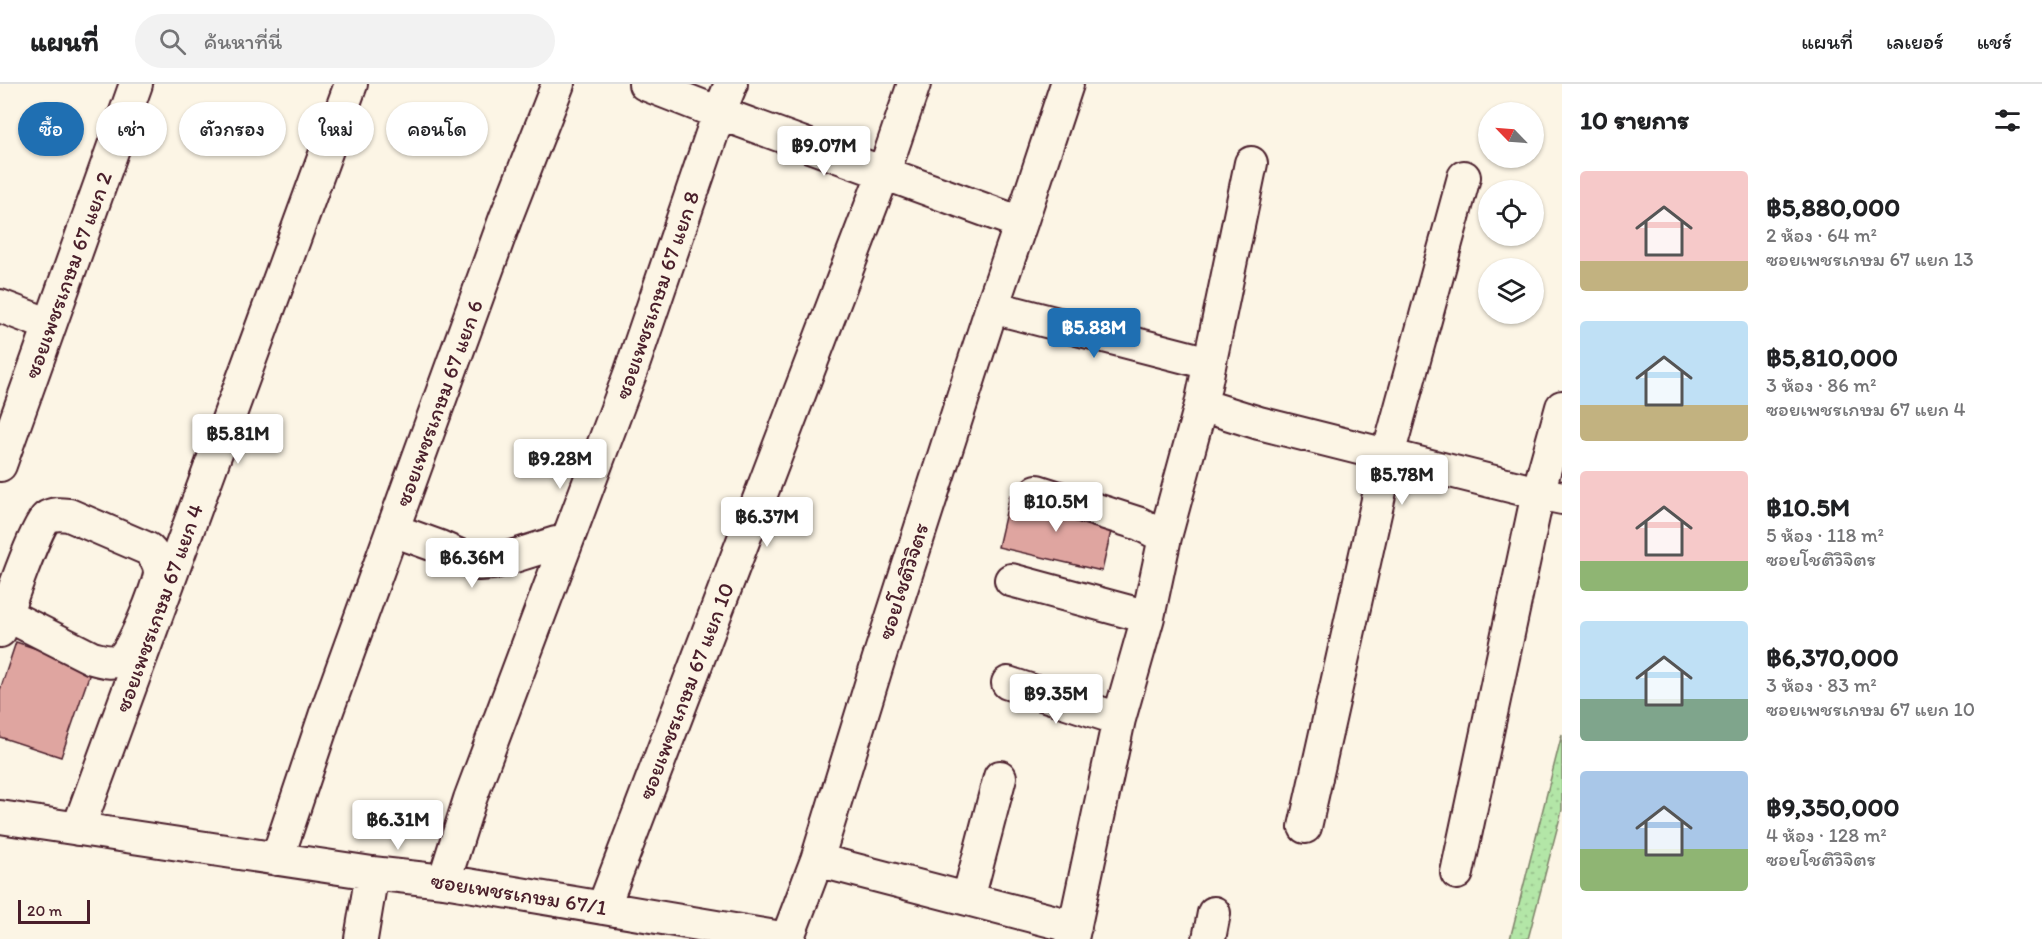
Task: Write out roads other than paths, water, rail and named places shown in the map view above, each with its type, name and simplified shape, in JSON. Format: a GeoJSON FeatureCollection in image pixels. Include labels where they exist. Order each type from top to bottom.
{"type":"FeatureCollection","features":[{"type":"Feature","properties":{"kind":"street","name":"ซอยเพชรเกษม 67 แยก 2"},"geometry":{"type":"LineString","coordinates":[[0,465],[136,84]]}},
{"type":"Feature","properties":{"kind":"street","name":"ซอยเพชรเกษม 67 แยก 4"},"geometry":{"type":"LineString","coordinates":[[78,829],[351,84]]}},
{"type":"Feature","properties":{"kind":"street","name":"ซอยเพชรเกษม 67 แยก 6"},"geometry":{"type":"LineString","coordinates":[[277,859],[325,716],[506,217],[558,84]]}},
{"type":"Feature","properties":{"kind":"street"},"geometry":{"type":"LineString","coordinates":[[645,84],[1022,223]]}},
{"type":"Feature","properties":{"kind":"street","name":"ซอยเพชรเกษม 67 แยก 8"},"geometry":{"type":"LineString","coordinates":[[444,881],[470,799],[630,374],[731,84]]}},
{"type":"Feature","properties":{"kind":"street","name":"ซอยเพชรเกษม 67 แยก 10"},"geometry":{"type":"LineString","coordinates":[[603,908],[884,172],[914,84]]}},
{"type":"Feature","properties":{"kind":"street","name":"ซอยโชติวิจิตร"},"geometry":{"type":"LineString","coordinates":[[787,939],[816,860],[992,307],[1067,84]]}},
{"type":"Feature","properties":{"kind":"street"},"geometry":{"type":"LineString","coordinates":[[816,860],[968,899],[1074,933],[1119,719],[1149,616],[1166,537],[1201,405],[1251,163]]}},
{"type":"Feature","properties":{"kind":"street"},"geometry":{"type":"LineString","coordinates":[[1305,827],[1388,455],[1464,177]]}},
{"type":"Feature","properties":{"kind":"street"},"geometry":{"type":"LineString","coordinates":[[0,306],[50,325]]}},
{"type":"Feature","properties":{"kind":"street"},"geometry":{"type":"LineString","coordinates":[[992,307],[1209,363]]}},
{"type":"Feature","properties":{"kind":"street"},"geometry":{"type":"LineString","coordinates":[[1201,405],[1259,423],[1550,495]]}},
{"type":"Feature","properties":{"kind":"street"},"geometry":{"type":"LineString","coordinates":[[1456,873],[1550,495],[1562,407]]}},
{"type":"Feature","properties":{"kind":"street"},"geometry":{"type":"LineString","coordinates":[[1037,491],[1140,524],[1166,537]]}},
{"type":"Feature","properties":{"kind":"street"},"geometry":{"type":"LineString","coordinates":[[69,515],[148,549],[157,560],[160,572],[156,589],[130,650],[122,660],[108,662],[92,658],[3,623],[38,529],[49,516],[69,515]]}},
{"type":"Feature","properties":{"kind":"street"},"geometry":{"type":"LineString","coordinates":[[393,530],[478,564],[492,563],[556,543]]}},
{"type":"Feature","properties":{"kind":"street"},"geometry":{"type":"LineString","coordinates":[[1011,580],[1149,616]]}},
{"type":"Feature","properties":{"kind":"street"},"geometry":{"type":"LineString","coordinates":[[1008,683],[1119,719]]}},
{"type":"Feature","properties":{"kind":"street"},"geometry":{"type":"LineString","coordinates":[[968,899],[1000,777]]}},
{"type":"Feature","properties":{"kind":"street","name":"ซอยเพชรเกษม 67/1"},"geometry":{"type":"LineString","coordinates":[[0,817],[372,873],[444,881],[787,939]]}},
{"type":"Feature","properties":{"kind":"street"},"geometry":{"type":"LineString","coordinates":[[361,939],[372,873]]}}]}
